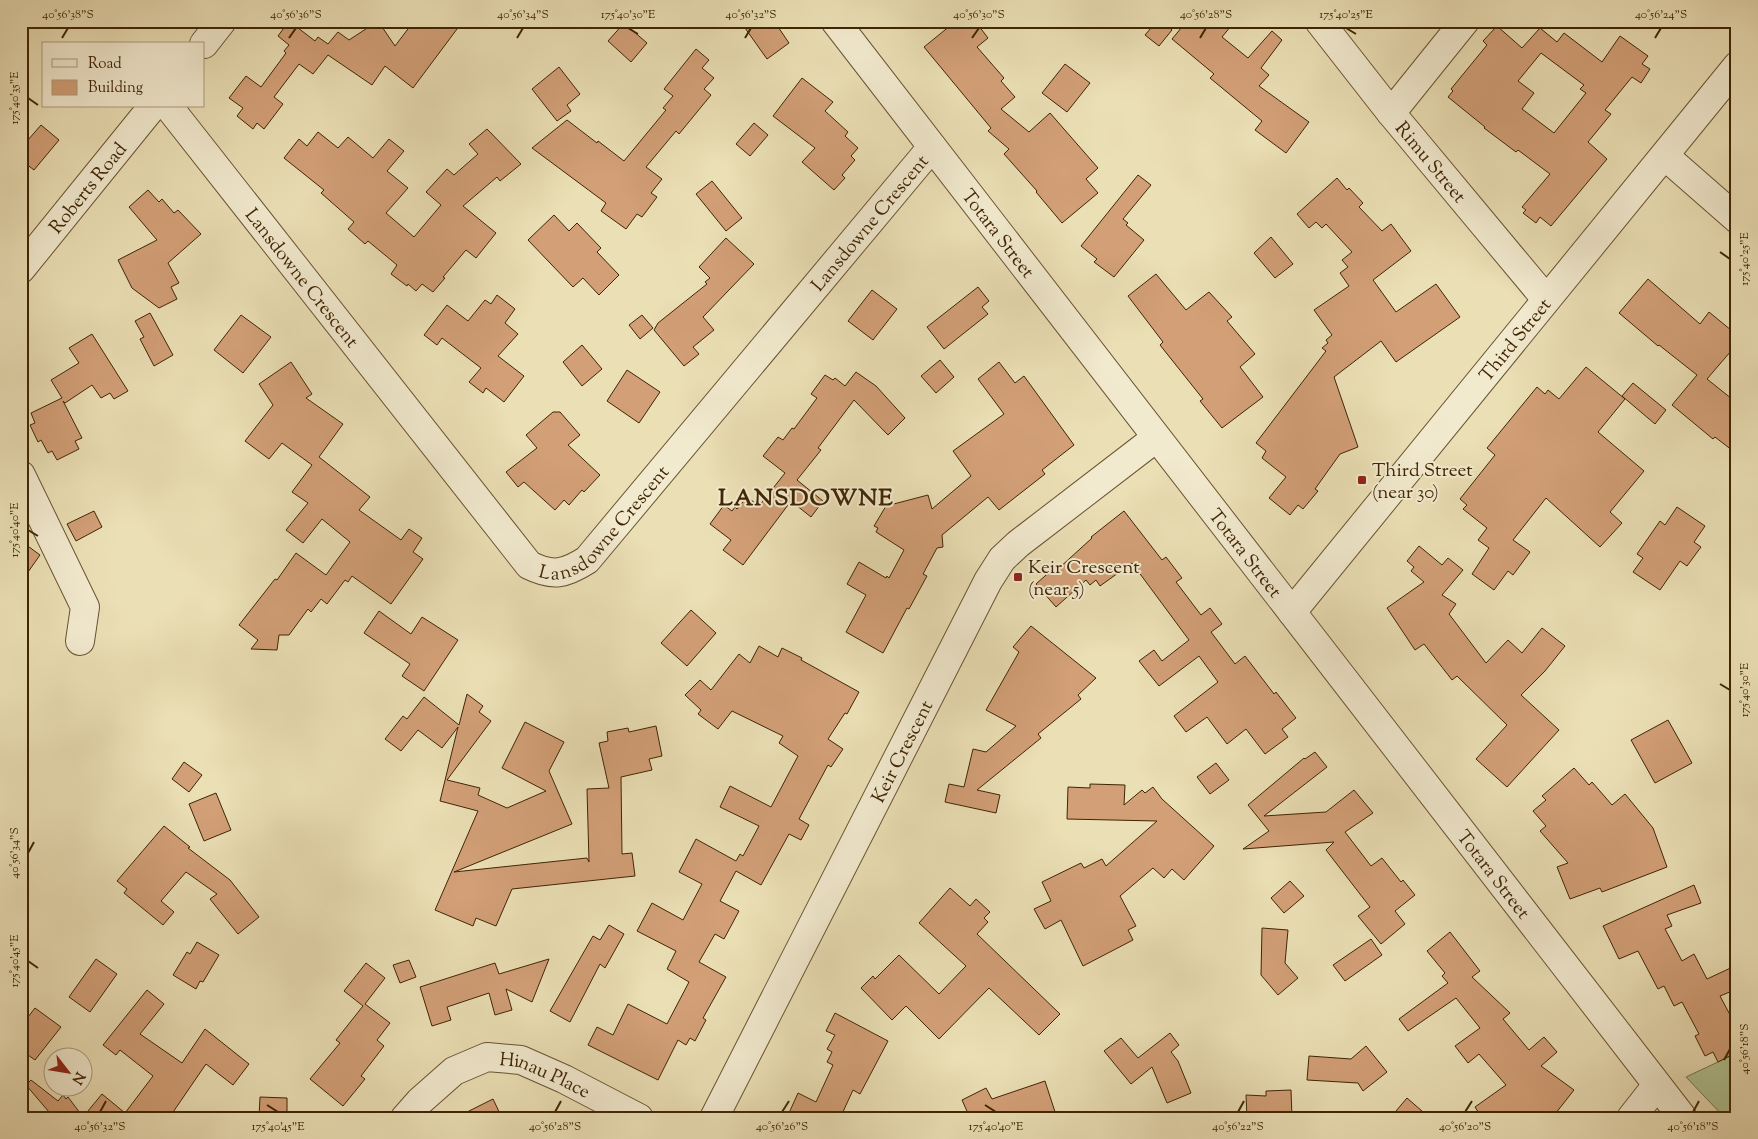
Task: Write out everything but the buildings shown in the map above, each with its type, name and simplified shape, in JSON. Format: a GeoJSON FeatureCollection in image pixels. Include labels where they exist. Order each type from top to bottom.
{"type":"FeatureCollection","features":[{"type":"Feature","properties":{"kind":"street"},"geometry":{"type":"LineString","coordinates":[[205,43],[222,21]]}},
{"type":"Feature","properties":{"kind":"street","name":"Totara Street"},"geometry":{"type":"LineString","coordinates":[[835,21],[1657,1086],[1684,1118]]}},
{"type":"Feature","properties":{"kind":"street","name":"Rimu Street"},"geometry":{"type":"LineString","coordinates":[[1319,21],[1391,113],[1546,299]]}},
{"type":"Feature","properties":{"kind":"street"},"geometry":{"type":"LineString","coordinates":[[1391,113],[1465,21]]}},
{"type":"Feature","properties":{"kind":"street","name":"Third Street"},"geometry":{"type":"LineString","coordinates":[[1292,612],[1737,66]]}},
{"type":"Feature","properties":{"kind":"street","name":"Roberts Road"},"geometry":{"type":"LineString","coordinates":[[21,269],[151,108]]}},
{"type":"Feature","properties":{"kind":"street","name":"Lansdowne Crescent"},"geometry":{"type":"LineString","coordinates":[[170,108],[529,565],[542,572],[556,573],[571,571],[587,560],[932,147]]}},
{"type":"Feature","properties":{"kind":"street"},"geometry":{"type":"LineString","coordinates":[[1665,156],[1737,219]]}},
{"type":"Feature","properties":{"kind":"street","name":"Keir Crescent"},"geometry":{"type":"LineString","coordinates":[[714,1118],[992,574],[1002,560],[1018,544],[1156,438]]}},
{"type":"Feature","properties":{"kind":"street"},"geometry":{"type":"LineString","coordinates":[[21,475],[85,607],[80,641]]}},
{"type":"Feature","properties":{"kind":"street","name":"Hinau Place"},"geometry":{"type":"LineString","coordinates":[[405,1118],[420,1101],[454,1071],[487,1057],[521,1060],[564,1079],[639,1118]]}},
{"type":"Feature","properties":{"kind":"street"},"geometry":{"type":"LineString","coordinates":[[1631,1118],[1657,1086]]}},
{"type":"Feature","properties":{"kind":"path"},"geometry":{"type":"LineString","coordinates":[[1731,1118],[1737,1112]]}},
{"type":"Feature","properties":{"kind":"green space"},"geometry":{"type":"Polygon","coordinates":[[[1737,1053],[1737,1118],[1725,1118],[1686,1077],[1737,1053]]]}},
{"type":"Feature","properties":{"kind":"place","name":"Third Street (near 30)"},"geometry":{"type":"Point","coordinates":[1362,480]}},
{"type":"Feature","properties":{"kind":"place","name":"Keir Crescent (near 5)"},"geometry":{"type":"Point","coordinates":[1018,577]}},
{"type":"Feature","properties":{"kind":"district","name":"LANSDOWNE"},"geometry":{"type":"Point","coordinates":[806,497]}}]}
